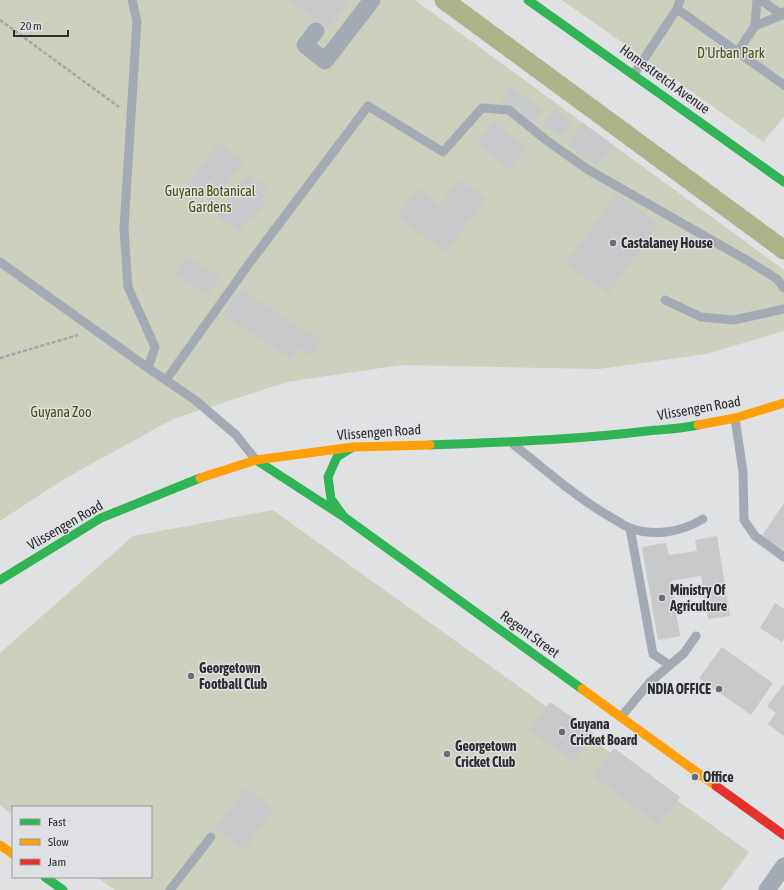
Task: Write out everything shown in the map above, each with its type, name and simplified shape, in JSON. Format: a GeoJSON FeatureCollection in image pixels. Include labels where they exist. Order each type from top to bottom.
{"type":"FeatureCollection","features":[{"type":"Feature","properties":{"kind":"main road","name":"Homestretch Avenue"},"geometry":{"type":"LineString","coordinates":[[528,0],[783,180]]}},
{"type":"Feature","properties":{"kind":"main road","name":"Vlissengen Road"},"geometry":{"type":"LineString","coordinates":[[0,580],[101,518],[188,482],[256,460],[353,447],[510,442],[615,436],[656,430],[675,430],[735,418],[784,403]]}},
{"type":"Feature","properties":{"kind":"main road"},"geometry":{"type":"LineString","coordinates":[[344,517],[331,499],[328,477],[337,457],[353,447]]}},
{"type":"Feature","properties":{"kind":"main road","name":"Regent Street"},"geometry":{"type":"LineString","coordinates":[[256,460],[344,517],[784,835]]}},
{"type":"Feature","properties":{"kind":"main road"},"geometry":{"type":"LineString","coordinates":[[0,845],[12,853]]}},
{"type":"Feature","properties":{"kind":"main road"},"geometry":{"type":"LineString","coordinates":[[46,878],[63,890]]}},
{"type":"Feature","properties":{"kind":"street"},"geometry":{"type":"LineString","coordinates":[[316,31],[305,45],[325,61],[372,0]]}},
{"type":"Feature","properties":{"kind":"street"},"geometry":{"type":"LineString","coordinates":[[767,890],[784,866]]}},
{"type":"Feature","properties":{"kind":"lane"},"geometry":{"type":"LineString","coordinates":[[132,0],[137,21],[124,228],[128,287],[154,347],[148,368]]}},
{"type":"Feature","properties":{"kind":"lane"},"geometry":{"type":"LineString","coordinates":[[738,51],[755,26],[757,0]]}},
{"type":"Feature","properties":{"kind":"lane"},"geometry":{"type":"LineString","coordinates":[[761,0],[783,14]]}},
{"type":"Feature","properties":{"kind":"lane"},"geometry":{"type":"LineString","coordinates":[[634,74],[678,4],[784,85]]}},
{"type":"Feature","properties":{"kind":"lane"},"geometry":{"type":"LineString","coordinates":[[755,26],[783,14]]}},
{"type":"Feature","properties":{"kind":"lane"},"geometry":{"type":"LineString","coordinates":[[166,380],[251,261],[368,106],[443,152],[482,108],[509,110],[546,140],[587,169],[777,278],[784,288]]}},
{"type":"Feature","properties":{"kind":"lane"},"geometry":{"type":"LineString","coordinates":[[0,262],[210,412],[256,460]]}},
{"type":"Feature","properties":{"kind":"lane"},"geometry":{"type":"LineString","coordinates":[[665,300],[701,317],[734,320],[784,309]]}},
{"type":"Feature","properties":{"kind":"lane"},"geometry":{"type":"LineString","coordinates":[[735,418],[743,472],[744,520],[755,536],[784,557]]}},
{"type":"Feature","properties":{"kind":"lane"},"geometry":{"type":"LineString","coordinates":[[510,442],[586,503],[630,528],[658,533],[674,532],[689,528],[703,519]]}},
{"type":"Feature","properties":{"kind":"lane"},"geometry":{"type":"LineString","coordinates":[[630,528],[653,654],[668,664]]}},
{"type":"Feature","properties":{"kind":"lane"},"geometry":{"type":"LineString","coordinates":[[621,717],[650,682],[668,664],[684,653],[696,636]]}},
{"type":"Feature","properties":{"kind":"lane"},"geometry":{"type":"LineString","coordinates":[[170,890],[211,837]]}},
{"type":"Feature","properties":{"kind":"path"},"geometry":{"type":"LineString","coordinates":[[0,20],[131,116]]}},
{"type":"Feature","properties":{"kind":"path"},"geometry":{"type":"LineString","coordinates":[[0,358],[94,330]]}},
{"type":"Feature","properties":{"kind":"green space","name":"Guyana Botanical Gardens"},"geometry":{"type":"Polygon","coordinates":[[[0,0],[415,0],[784,270],[784,331],[706,354],[599,369],[401,365],[287,382],[173,419],[64,479],[0,521],[0,0]]]}},
{"type":"Feature","properties":{"kind":"green space","name":"D'Urban Park"},"geometry":{"type":"Polygon","coordinates":[[[562,0],[784,0],[784,117],[763,142],[562,0]]]}},
{"type":"Feature","properties":{"kind":"green space"},"geometry":{"type":"Polygon","coordinates":[[[273,510],[749,852],[721,890],[115,890],[98,878],[152,878],[152,806],[12,806],[12,814],[0,805],[0,653],[133,536],[273,510]]]}},
{"type":"Feature","properties":{"kind":"building"},"geometry":{"type":"Polygon","coordinates":[[[289,0],[348,0],[328,28],[289,0]]]}},
{"type":"Feature","properties":{"kind":"building"},"geometry":{"type":"Polygon","coordinates":[[[510,86],[543,110],[534,122],[501,99],[510,86]]]}},
{"type":"Feature","properties":{"kind":"building"},"geometry":{"type":"Polygon","coordinates":[[[555,109],[571,122],[560,137],[543,124],[555,109]]]}},
{"type":"Feature","properties":{"kind":"building"},"geometry":{"type":"Polygon","coordinates":[[[493,122],[526,148],[510,169],[477,144],[493,122]]]}},
{"type":"Feature","properties":{"kind":"building"},"geometry":{"type":"Polygon","coordinates":[[[583,123],[613,145],[597,166],[567,144],[583,123]]]}},
{"type":"Feature","properties":{"kind":"building"},"geometry":{"type":"Polygon","coordinates":[[[218,143],[244,161],[212,204],[187,186],[218,143]]]}},
{"type":"Feature","properties":{"kind":"building"},"geometry":{"type":"Polygon","coordinates":[[[248,174],[269,189],[262,199],[266,203],[252,221],[249,219],[240,232],[218,216],[228,202],[226,200],[238,183],[240,185],[248,174]]]}},
{"type":"Feature","properties":{"kind":"building"},"geometry":{"type":"Polygon","coordinates":[[[459,179],[486,198],[446,252],[397,217],[418,188],[440,205],[459,179]]]}},
{"type":"Feature","properties":{"kind":"building","name":"Castalaney House"},"geometry":{"type":"Polygon","coordinates":[[[617,193],[659,224],[608,294],[566,263],[617,193]]]}},
{"type":"Feature","properties":{"kind":"building"},"geometry":{"type":"Polygon","coordinates":[[[186,257],[220,277],[209,295],[175,275],[186,257]]]}},
{"type":"Feature","properties":{"kind":"building"},"geometry":{"type":"Polygon","coordinates":[[[239,289],[322,341],[312,357],[298,348],[291,359],[222,315],[239,289]]]}},
{"type":"Feature","properties":{"kind":"building"},"geometry":{"type":"Polygon","coordinates":[[[784,503],[784,551],[762,536],[784,503]]]}},
{"type":"Feature","properties":{"kind":"building","name":"Ministry Of Agriculture"},"geometry":{"type":"Polygon","coordinates":[[[717,536],[730,616],[708,619],[701,576],[671,581],[680,636],[658,640],[642,547],[666,543],[669,555],[697,551],[695,540],[717,536]]]}},
{"type":"Feature","properties":{"kind":"building"},"geometry":{"type":"Polygon","coordinates":[[[775,603],[784,609],[784,639],[782,642],[760,628],[775,603]]]}},
{"type":"Feature","properties":{"kind":"building"},"geometry":{"type":"Polygon","coordinates":[[[722,647],[773,683],[751,715],[699,678],[722,647]]]}},
{"type":"Feature","properties":{"kind":"building"},"geometry":{"type":"Polygon","coordinates":[[[784,684],[784,736],[768,724],[776,713],[767,706],[784,684]]]}},
{"type":"Feature","properties":{"kind":"building","name":"Guyana Cricket Board"},"geometry":{"type":"Polygon","coordinates":[[[550,702],[594,733],[574,762],[530,731],[550,702]]]}},
{"type":"Feature","properties":{"kind":"building"},"geometry":{"type":"Polygon","coordinates":[[[614,748],[680,797],[659,825],[593,775],[614,748]]]}},
{"type":"Feature","properties":{"kind":"building"},"geometry":{"type":"Polygon","coordinates":[[[245,788],[274,809],[245,850],[215,829],[245,788]]]}},
{"type":"Feature","properties":{"kind":"waterway"},"geometry":{"type":"LineString","coordinates":[[444,0],[784,250]]}},
{"type":"Feature","properties":{"kind":"traffic: fast"},"geometry":{"type":"LineString","coordinates":[[528,0],[784,182]]}},
{"type":"Feature","properties":{"kind":"traffic: fast"},"geometry":{"type":"LineString","coordinates":[[430,445],[566,439],[698,425]]}},
{"type":"Feature","properties":{"kind":"traffic: fast"},"geometry":{"type":"LineString","coordinates":[[344,517],[331,499],[328,477],[337,457],[353,447]]}},
{"type":"Feature","properties":{"kind":"traffic: fast"},"geometry":{"type":"LineString","coordinates":[[256,460],[344,517],[582,689]]}},
{"type":"Feature","properties":{"kind":"traffic: fast"},"geometry":{"type":"LineString","coordinates":[[0,580],[101,518],[200,478]]}},
{"type":"Feature","properties":{"kind":"traffic: fast"},"geometry":{"type":"LineString","coordinates":[[46,878],[63,890]]}},
{"type":"Feature","properties":{"kind":"traffic: slow"},"geometry":{"type":"LineString","coordinates":[[698,425],[735,418],[784,403]]}},
{"type":"Feature","properties":{"kind":"traffic: slow"},"geometry":{"type":"LineString","coordinates":[[200,478],[256,460],[353,447],[430,445]]}},
{"type":"Feature","properties":{"kind":"traffic: slow"},"geometry":{"type":"LineString","coordinates":[[582,689],[716,786]]}},
{"type":"Feature","properties":{"kind":"traffic: slow"},"geometry":{"type":"LineString","coordinates":[[0,845],[12,853]]}},
{"type":"Feature","properties":{"kind":"traffic: jam"},"geometry":{"type":"LineString","coordinates":[[716,786],[784,835]]}},
{"type":"Feature","properties":{"kind":"place","name":"Castalaney House"},"geometry":{"type":"Point","coordinates":[613,243]}},
{"type":"Feature","properties":{"kind":"place","name":"Ministry Of Agriculture"},"geometry":{"type":"Point","coordinates":[662,598]}},
{"type":"Feature","properties":{"kind":"place","name":"Georgetown Football Club"},"geometry":{"type":"Point","coordinates":[191,676]}},
{"type":"Feature","properties":{"kind":"place","name":"NDIA OFFICE"},"geometry":{"type":"Point","coordinates":[719,689]}},
{"type":"Feature","properties":{"kind":"place","name":"Guyana Cricket Board"},"geometry":{"type":"Point","coordinates":[562,732]}},
{"type":"Feature","properties":{"kind":"place","name":"Georgetown Cricket Club"},"geometry":{"type":"Point","coordinates":[447,754]}},
{"type":"Feature","properties":{"kind":"place","name":"Office"},"geometry":{"type":"Point","coordinates":[695,777]}},
{"type":"Feature","properties":{"kind":"park label","name":"Guyana Zoo"},"geometry":{"type":"Point","coordinates":[61,412]}}]}
